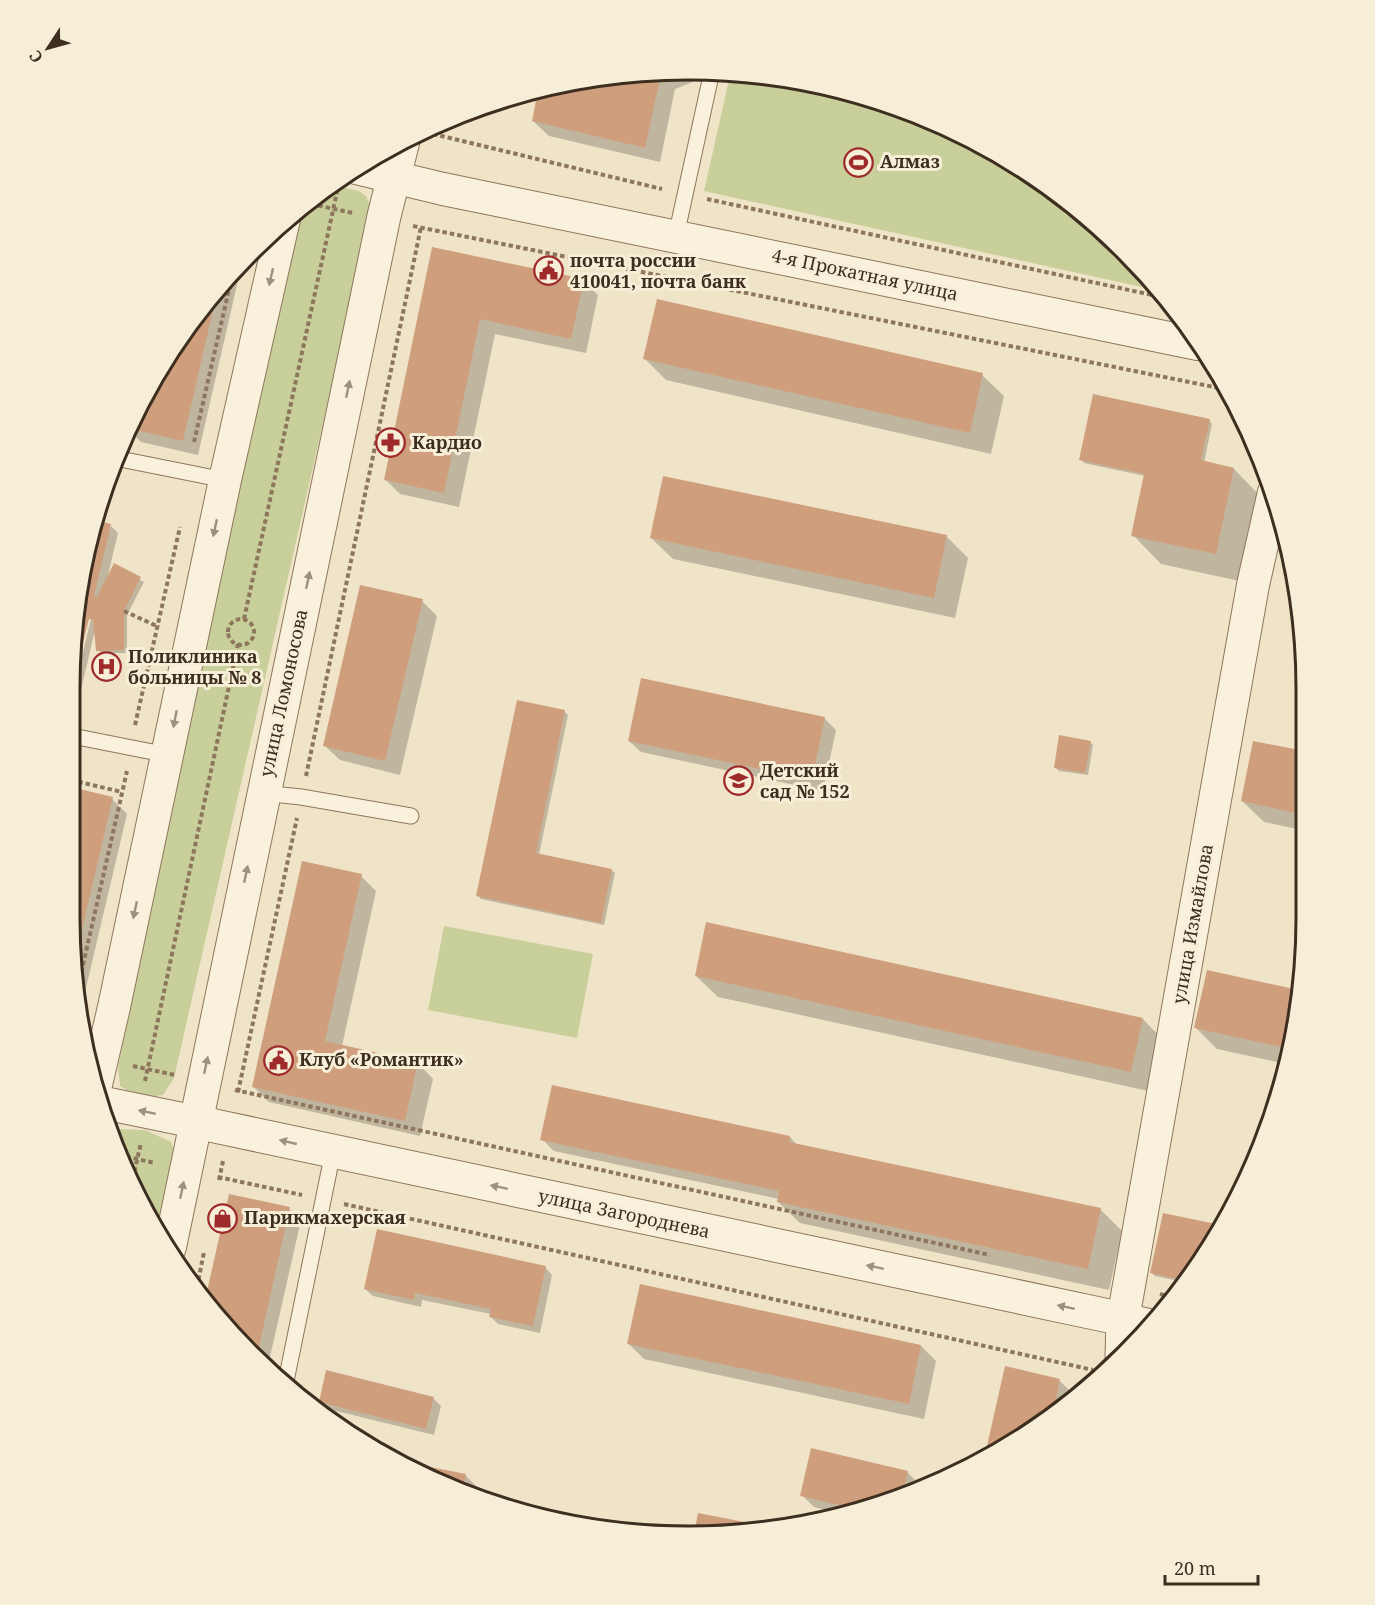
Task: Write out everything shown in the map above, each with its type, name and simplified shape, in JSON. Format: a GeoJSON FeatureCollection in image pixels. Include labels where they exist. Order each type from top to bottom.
{"type":"FeatureCollection","features":[{"type":"Feature","properties":{"kind":"street","name":"улица Ломоносова"},"geometry":{"type":"LineString","coordinates":[[172,1239],[263,792],[400,152]]}},
{"type":"Feature","properties":{"kind":"street","name":"4-я Прокатная улица"},"geometry":{"type":"LineString","coordinates":[[358,177],[393,177],[1187,342]]}},
{"type":"Feature","properties":{"kind":"street"},"geometry":{"type":"LineString","coordinates":[[99,1069],[117,996],[225,480],[280,237]]}},
{"type":"Feature","properties":{"kind":"street","name":"улица Измайлова"},"geometry":{"type":"LineString","coordinates":[[1136,1322],[1129,1285],[1253,585],[1269,512]]}},
{"type":"Feature","properties":{"kind":"street","name":"улица Загороднева"},"geometry":{"type":"LineString","coordinates":[[109,1104],[1136,1322]]}},
{"type":"Feature","properties":{"kind":"lane"},"geometry":{"type":"LineString","coordinates":[[676,236],[710,81]]}},
{"type":"Feature","properties":{"kind":"lane"},"geometry":{"type":"LineString","coordinates":[[124,460],[225,480]]}},
{"type":"Feature","properties":{"kind":"lane"},"geometry":{"type":"LineString","coordinates":[[80,738],[168,755]]}},
{"type":"Feature","properties":{"kind":"lane"},"geometry":{"type":"LineString","coordinates":[[263,792],[411,816]]}},
{"type":"Feature","properties":{"kind":"lane"},"geometry":{"type":"LineString","coordinates":[[287,1375],[333,1152]]}},
{"type":"Feature","properties":{"kind":"path"},"geometry":{"type":"LineString","coordinates":[[437,134],[685,195],[1152,295]]}},
{"type":"Feature","properties":{"kind":"path"},"geometry":{"type":"LineString","coordinates":[[244,619],[333,209],[343,187]]}},
{"type":"Feature","properties":{"kind":"path"},"geometry":{"type":"LineString","coordinates":[[317,205],[357,214]]}},
{"type":"Feature","properties":{"kind":"path"},"geometry":{"type":"LineString","coordinates":[[410,225],[1216,387]]}},
{"type":"Feature","properties":{"kind":"path"},"geometry":{"type":"LineString","coordinates":[[217,1188],[421,227]]}},
{"type":"Feature","properties":{"kind":"path"},"geometry":{"type":"LineString","coordinates":[[194,442],[231,286]]}},
{"type":"Feature","properties":{"kind":"path"},"geometry":{"type":"LineString","coordinates":[[134,731],[182,520]]}},
{"type":"Feature","properties":{"kind":"path"},"geometry":{"type":"LineString","coordinates":[[124,611],[157,627]]}},
{"type":"Feature","properties":{"kind":"path"},"geometry":{"type":"LineString","coordinates":[[244,619],[252,625],[254,634],[248,643],[238,644],[230,638],[228,629],[234,621],[244,619]]}},
{"type":"Feature","properties":{"kind":"path"},"geometry":{"type":"LineString","coordinates":[[135,1170],[145,1130],[138,1110],[238,644]]}},
{"type":"Feature","properties":{"kind":"path"},"geometry":{"type":"LineString","coordinates":[[82,969],[128,766]]}},
{"type":"Feature","properties":{"kind":"path"},"geometry":{"type":"LineString","coordinates":[[80,782],[122,792]]}},
{"type":"Feature","properties":{"kind":"path"},"geometry":{"type":"LineString","coordinates":[[100,1075],[148,1069],[239,1091],[1001,1257]]}},
{"type":"Feature","properties":{"kind":"path"},"geometry":{"type":"LineString","coordinates":[[129,1157],[1093,1370]]}},
{"type":"Feature","properties":{"kind":"path"},"geometry":{"type":"LineString","coordinates":[[199,1279],[206,1243]]}},
{"type":"Feature","properties":{"kind":"path"},"geometry":{"type":"LineString","coordinates":[[1129,1285],[1164,1295]]}},
{"type":"Feature","properties":{"kind":"green space","name":"Алмаз"},"geometry":{"type":"Polygon","coordinates":[[[729,81],[806,91],[883,112],[956,142],[992,161],[1058,205],[1088,230],[1146,288],[704,191],[729,81]]]}},
{"type":"Feature","properties":{"kind":"green space"},"geometry":{"type":"Polygon","coordinates":[[[342,187],[359,191],[366,196],[371,207],[359,265],[174,1078],[163,1095],[141,1098],[120,1086],[118,1067],[291,227],[342,187]]]}},
{"type":"Feature","properties":{"kind":"green space"},"geometry":{"type":"Polygon","coordinates":[[[444,926],[593,954],[577,1038],[428,1010],[444,926]]]}},
{"type":"Feature","properties":{"kind":"green space"},"geometry":{"type":"Polygon","coordinates":[[[118,1129],[145,1130],[171,1142],[176,1156],[163,1225],[142,1186],[118,1129]]]}},
{"type":"Feature","properties":{"kind":"building"},"geometry":{"type":"Polygon","coordinates":[[[660,81],[645,148],[532,121],[536,99],[608,85],[660,81]]]}},
{"type":"Feature","properties":{"kind":"building"},"geometry":{"type":"Polygon","coordinates":[[[432,247],[584,279],[571,339],[480,319],[444,493],[384,480],[432,247]]]}},
{"type":"Feature","properties":{"kind":"building"},"geometry":{"type":"Polygon","coordinates":[[[657,299],[983,373],[970,433],[643,359],[657,299]]]}},
{"type":"Feature","properties":{"kind":"building"},"geometry":{"type":"Polygon","coordinates":[[[214,306],[183,441],[137,430],[161,383],[214,306]]]}},
{"type":"Feature","properties":{"kind":"building"},"geometry":{"type":"Polygon","coordinates":[[[1093,394],[1210,419],[1201,460],[1234,468],[1216,554],[1131,536],[1144,474],[1079,460],[1093,394]]]}},
{"type":"Feature","properties":{"kind":"building"},"geometry":{"type":"Polygon","coordinates":[[[663,476],[947,535],[934,598],[650,538],[663,476]]]}},
{"type":"Feature","properties":{"kind":"building"},"geometry":{"type":"Polygon","coordinates":[[[103,522],[111,524],[94,596],[97,597],[114,563],[141,577],[124,611],[124,650],[96,651],[93,620],[89,619],[81,651],[91,569],[103,522]]]}},
{"type":"Feature","properties":{"kind":"building"},"geometry":{"type":"Polygon","coordinates":[[[360,585],[423,599],[385,761],[323,746],[360,585]]]}},
{"type":"Feature","properties":{"kind":"building"},"geometry":{"type":"Polygon","coordinates":[[[641,678],[825,717],[812,780],[628,741],[641,678]]]}},
{"type":"Feature","properties":{"kind":"building"},"geometry":{"type":"Polygon","coordinates":[[[517,700],[565,710],[536,853],[612,869],[601,923],[476,896],[517,700]]]}},
{"type":"Feature","properties":{"kind":"building"},"geometry":{"type":"Polygon","coordinates":[[[1059,735],[1091,741],[1085,773],[1054,768],[1059,735]]]}},
{"type":"Feature","properties":{"kind":"building"},"geometry":{"type":"Polygon","coordinates":[[[1253,741],[1296,749],[1296,813],[1241,801],[1253,741]]]}},
{"type":"Feature","properties":{"kind":"building"},"geometry":{"type":"Polygon","coordinates":[[[80,789],[113,797],[80,936],[80,789]]]}},
{"type":"Feature","properties":{"kind":"building"},"geometry":{"type":"Polygon","coordinates":[[[302,861],[362,874],[325,1041],[418,1062],[405,1121],[252,1087],[302,861]]]}},
{"type":"Feature","properties":{"kind":"building"},"geometry":{"type":"Polygon","coordinates":[[[706,922],[1143,1018],[1131,1072],[695,976],[706,922]]]}},
{"type":"Feature","properties":{"kind":"building"},"geometry":{"type":"Polygon","coordinates":[[[1207,970],[1291,988],[1281,1047],[1194,1028],[1207,970]]]}},
{"type":"Feature","properties":{"kind":"building"},"geometry":{"type":"Polygon","coordinates":[[[552,1085],[790,1136],[789,1142],[1101,1208],[1088,1269],[777,1202],[779,1191],[540,1140],[552,1085]]]}},
{"type":"Feature","properties":{"kind":"building"},"geometry":{"type":"Polygon","coordinates":[[[229,1194],[290,1207],[259,1348],[207,1291],[229,1194]]]}},
{"type":"Feature","properties":{"kind":"building"},"geometry":{"type":"Polygon","coordinates":[[[1163,1213],[1213,1223],[1176,1279],[1150,1273],[1163,1213]]]}},
{"type":"Feature","properties":{"kind":"building"},"geometry":{"type":"Polygon","coordinates":[[[377,1229],[546,1266],[533,1326],[489,1317],[491,1309],[415,1293],[414,1300],[364,1289],[377,1229]]]}},
{"type":"Feature","properties":{"kind":"building"},"geometry":{"type":"Polygon","coordinates":[[[640,1284],[921,1345],[909,1404],[627,1344],[640,1284]]]}},
{"type":"Feature","properties":{"kind":"building"},"geometry":{"type":"Polygon","coordinates":[[[1005,1366],[1060,1379],[1056,1402],[987,1446],[1005,1366]]]}},
{"type":"Feature","properties":{"kind":"building"},"geometry":{"type":"Polygon","coordinates":[[[326,1370],[434,1397],[426,1429],[319,1401],[326,1370]]]}},
{"type":"Feature","properties":{"kind":"building"},"geometry":{"type":"Polygon","coordinates":[[[811,1448],[908,1471],[905,1485],[845,1505],[800,1496],[811,1448]]]}},
{"type":"Feature","properties":{"kind":"building"},"geometry":{"type":"Polygon","coordinates":[[[426,1466],[466,1474],[464,1482],[426,1466]]]}},
{"type":"Feature","properties":{"kind":"building"},"geometry":{"type":"Polygon","coordinates":[[[698,1513],[745,1522],[727,1524],[696,1526],[698,1513]]]}},
{"type":"Feature","properties":{"kind":"place","name":"Алмаз"},"geometry":{"type":"Point","coordinates":[859,162]}},
{"type":"Feature","properties":{"kind":"place","name":"почта россии 410041, почта банк"},"geometry":{"type":"Point","coordinates":[549,271]}},
{"type":"Feature","properties":{"kind":"place","name":"Кардио"},"geometry":{"type":"Point","coordinates":[391,443]}},
{"type":"Feature","properties":{"kind":"place","name":"Поликлиника больницы № 8"},"geometry":{"type":"Point","coordinates":[107,667]}},
{"type":"Feature","properties":{"kind":"place","name":"Детский сад № 152"},"geometry":{"type":"Point","coordinates":[739,781]}},
{"type":"Feature","properties":{"kind":"place","name":"Клуб «Романтик»"},"geometry":{"type":"Point","coordinates":[278,1060]}},
{"type":"Feature","properties":{"kind":"place","name":"Парикмахерская"},"geometry":{"type":"Point","coordinates":[223,1218]}}]}
